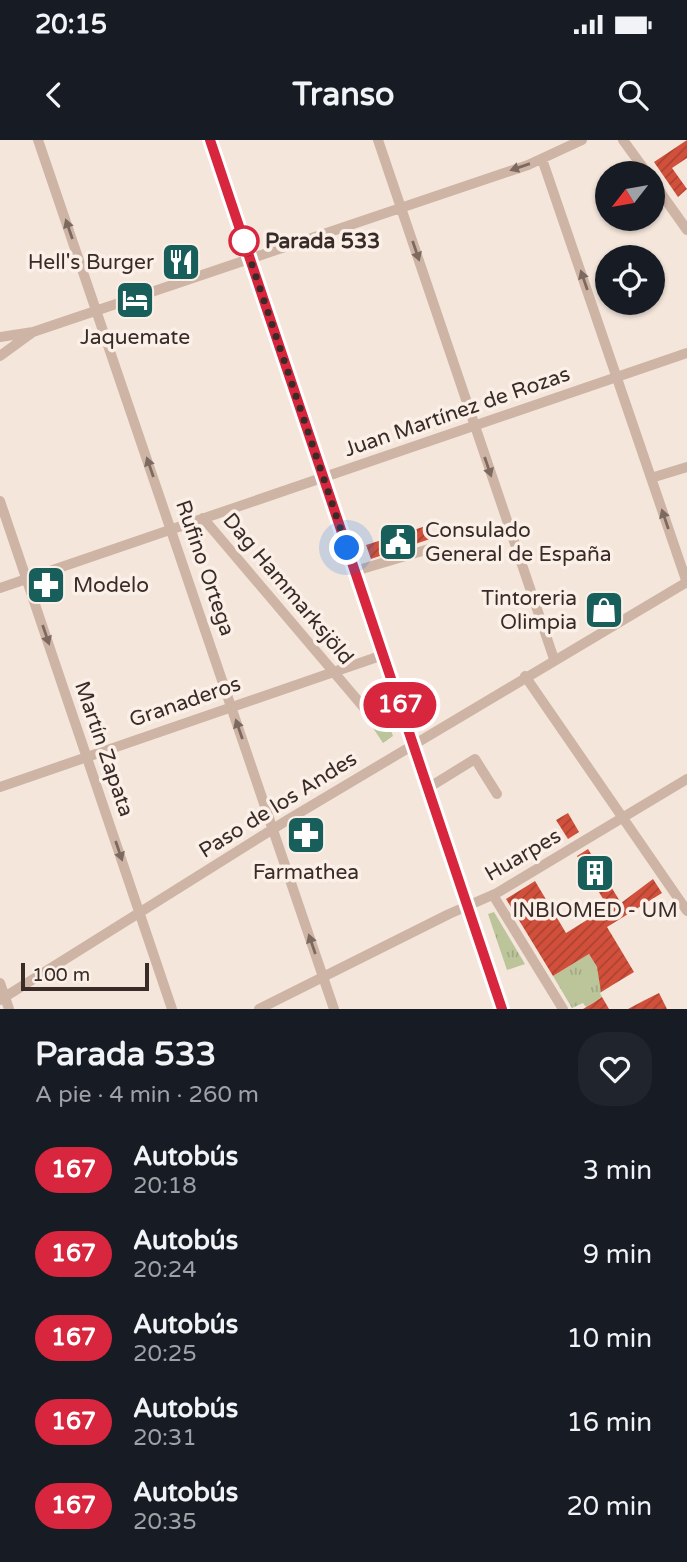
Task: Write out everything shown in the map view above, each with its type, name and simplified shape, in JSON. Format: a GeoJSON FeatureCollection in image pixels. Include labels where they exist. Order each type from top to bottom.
{"type":"FeatureCollection","features":[{"type":"Feature","properties":{"kind":"main road"},"geometry":{"type":"LineString","coordinates":[[210,140],[502,1009]]}},
{"type":"Feature","properties":{"kind":"street","name":"Rufino Ortega"},"geometry":{"type":"LineString","coordinates":[[38,140],[334,1009]]}},
{"type":"Feature","properties":{"kind":"street"},"geometry":{"type":"LineString","coordinates":[[378,140],[554,659]]}},
{"type":"Feature","properties":{"kind":"street"},"geometry":{"type":"LineString","coordinates":[[0,337],[33,332],[97,311],[542,159],[582,140]]}},
{"type":"Feature","properties":{"kind":"street"},"geometry":{"type":"LineString","coordinates":[[623,140],[638,161]]}},
{"type":"Feature","properties":{"kind":"street"},"geometry":{"type":"LineString","coordinates":[[542,159],[687,582]]}},
{"type":"Feature","properties":{"kind":"street"},"geometry":{"type":"LineString","coordinates":[[665,199],[687,230]]}},
{"type":"Feature","properties":{"kind":"street"},"geometry":{"type":"LineString","coordinates":[[0,356],[33,332]]}},
{"type":"Feature","properties":{"kind":"street","name":"Juan Martínez de Rozas"},"geometry":{"type":"LineString","coordinates":[[0,588],[687,352]]}},
{"type":"Feature","properties":{"kind":"street"},"geometry":{"type":"LineString","coordinates":[[651,478],[687,467]]}},
{"type":"Feature","properties":{"kind":"street","name":"Martín Zapata"},"geometry":{"type":"LineString","coordinates":[[0,501],[172,1009]]}},
{"type":"Feature","properties":{"kind":"street","name":"Dag Hammarksjöld"},"geometry":{"type":"LineString","coordinates":[[203,518],[371,716]]}},
{"type":"Feature","properties":{"kind":"street"},"geometry":{"type":"LineString","coordinates":[[355,571],[429,549]]}},
{"type":"Feature","properties":{"kind":"street","name":"Paso de los Andes"},"geometry":{"type":"LineString","coordinates":[[2,999],[525,676],[687,582]]}},
{"type":"Feature","properties":{"kind":"street","name":"Granaderos"},"geometry":{"type":"LineString","coordinates":[[0,787],[383,655]]}},
{"type":"Feature","properties":{"kind":"street"},"geometry":{"type":"LineString","coordinates":[[525,676],[687,911]]}},
{"type":"Feature","properties":{"kind":"street"},"geometry":{"type":"LineString","coordinates":[[428,788],[474,759],[497,794]]}},
{"type":"Feature","properties":{"kind":"street","name":"Huarpes"},"geometry":{"type":"LineString","coordinates":[[259,1009],[493,895],[687,779]]}},
{"type":"Feature","properties":{"kind":"street"},"geometry":{"type":"LineString","coordinates":[[493,895],[563,1009]]}},
{"type":"Feature","properties":{"kind":"street"},"geometry":{"type":"LineString","coordinates":[[0,984],[2,999],[9,1009]]}},
{"type":"Feature","properties":{"kind":"green space"},"geometry":{"type":"Polygon","coordinates":[[[385,712],[393,736],[383,743],[367,719],[385,712]]]}},
{"type":"Feature","properties":{"kind":"green space"},"geometry":{"type":"Polygon","coordinates":[[[494,912],[525,964],[507,970],[488,914],[494,912]]]}},
{"type":"Feature","properties":{"kind":"green space"},"geometry":{"type":"Polygon","coordinates":[[[589,954],[609,987],[600,993],[602,997],[586,1007],[583,1003],[572,1008],[553,976],[589,954]]]}},
{"type":"Feature","properties":{"kind":"building"},"geometry":{"type":"Polygon","coordinates":[[[687,140],[687,158],[672,168],[687,189],[678,197],[665,178],[665,161],[656,161],[687,140]]]}},
{"type":"Feature","properties":{"kind":"building","name":"Consulado General de España"},"geometry":{"type":"Polygon","coordinates":[[[426,526],[430,539],[371,559],[366,545],[426,526]]]}},
{"type":"Feature","properties":{"kind":"building"},"geometry":{"type":"Polygon","coordinates":[[[568,813],[579,832],[568,839],[556,820],[568,813]]]}},
{"type":"Feature","properties":{"kind":"building"},"geometry":{"type":"Polygon","coordinates":[[[588,849],[621,903],[653,879],[662,893],[607,927],[634,972],[601,992],[597,967],[589,954],[553,976],[506,899],[535,881],[566,933],[608,907],[577,856],[588,849]]]}},
{"type":"Feature","properties":{"kind":"building"},"geometry":{"type":"Polygon","coordinates":[[[659,993],[667,1009],[628,1009],[645,1000],[659,993]]]}},
{"type":"Feature","properties":{"kind":"building"},"geometry":{"type":"Polygon","coordinates":[[[602,997],[609,1009],[583,1009],[593,1003],[602,997]]]}},
{"type":"Feature","properties":{"kind":"bus line","name":"167"},"geometry":{"type":"LineString","coordinates":[[210,140],[502,1009]]}},
{"type":"Feature","properties":{"kind":"place","name":"Parada 533"},"geometry":{"type":"Point","coordinates":[244,241]}},
{"type":"Feature","properties":{"kind":"place","name":"Hell's Burger"},"geometry":{"type":"Point","coordinates":[181,262]}},
{"type":"Feature","properties":{"kind":"place","name":"Jaquemate"},"geometry":{"type":"Point","coordinates":[135,300]}},
{"type":"Feature","properties":{"kind":"place","name":"Consulado General de España"},"geometry":{"type":"Point","coordinates":[398,542]}},
{"type":"Feature","properties":{"kind":"place","name":"Modelo"},"geometry":{"type":"Point","coordinates":[46,585]}},
{"type":"Feature","properties":{"kind":"place","name":"Tintoreria Olimpia"},"geometry":{"type":"Point","coordinates":[604,610]}},
{"type":"Feature","properties":{"kind":"place","name":"Farmathea"},"geometry":{"type":"Point","coordinates":[306,835]}},
{"type":"Feature","properties":{"kind":"place","name":"INBIOMED - UM"},"geometry":{"type":"Point","coordinates":[595,873]}},
{"type":"Feature","properties":{"kind":"route"},"geometry":{"type":"LineString","coordinates":[[244,241],[242,235],[347,548]]}}]}
